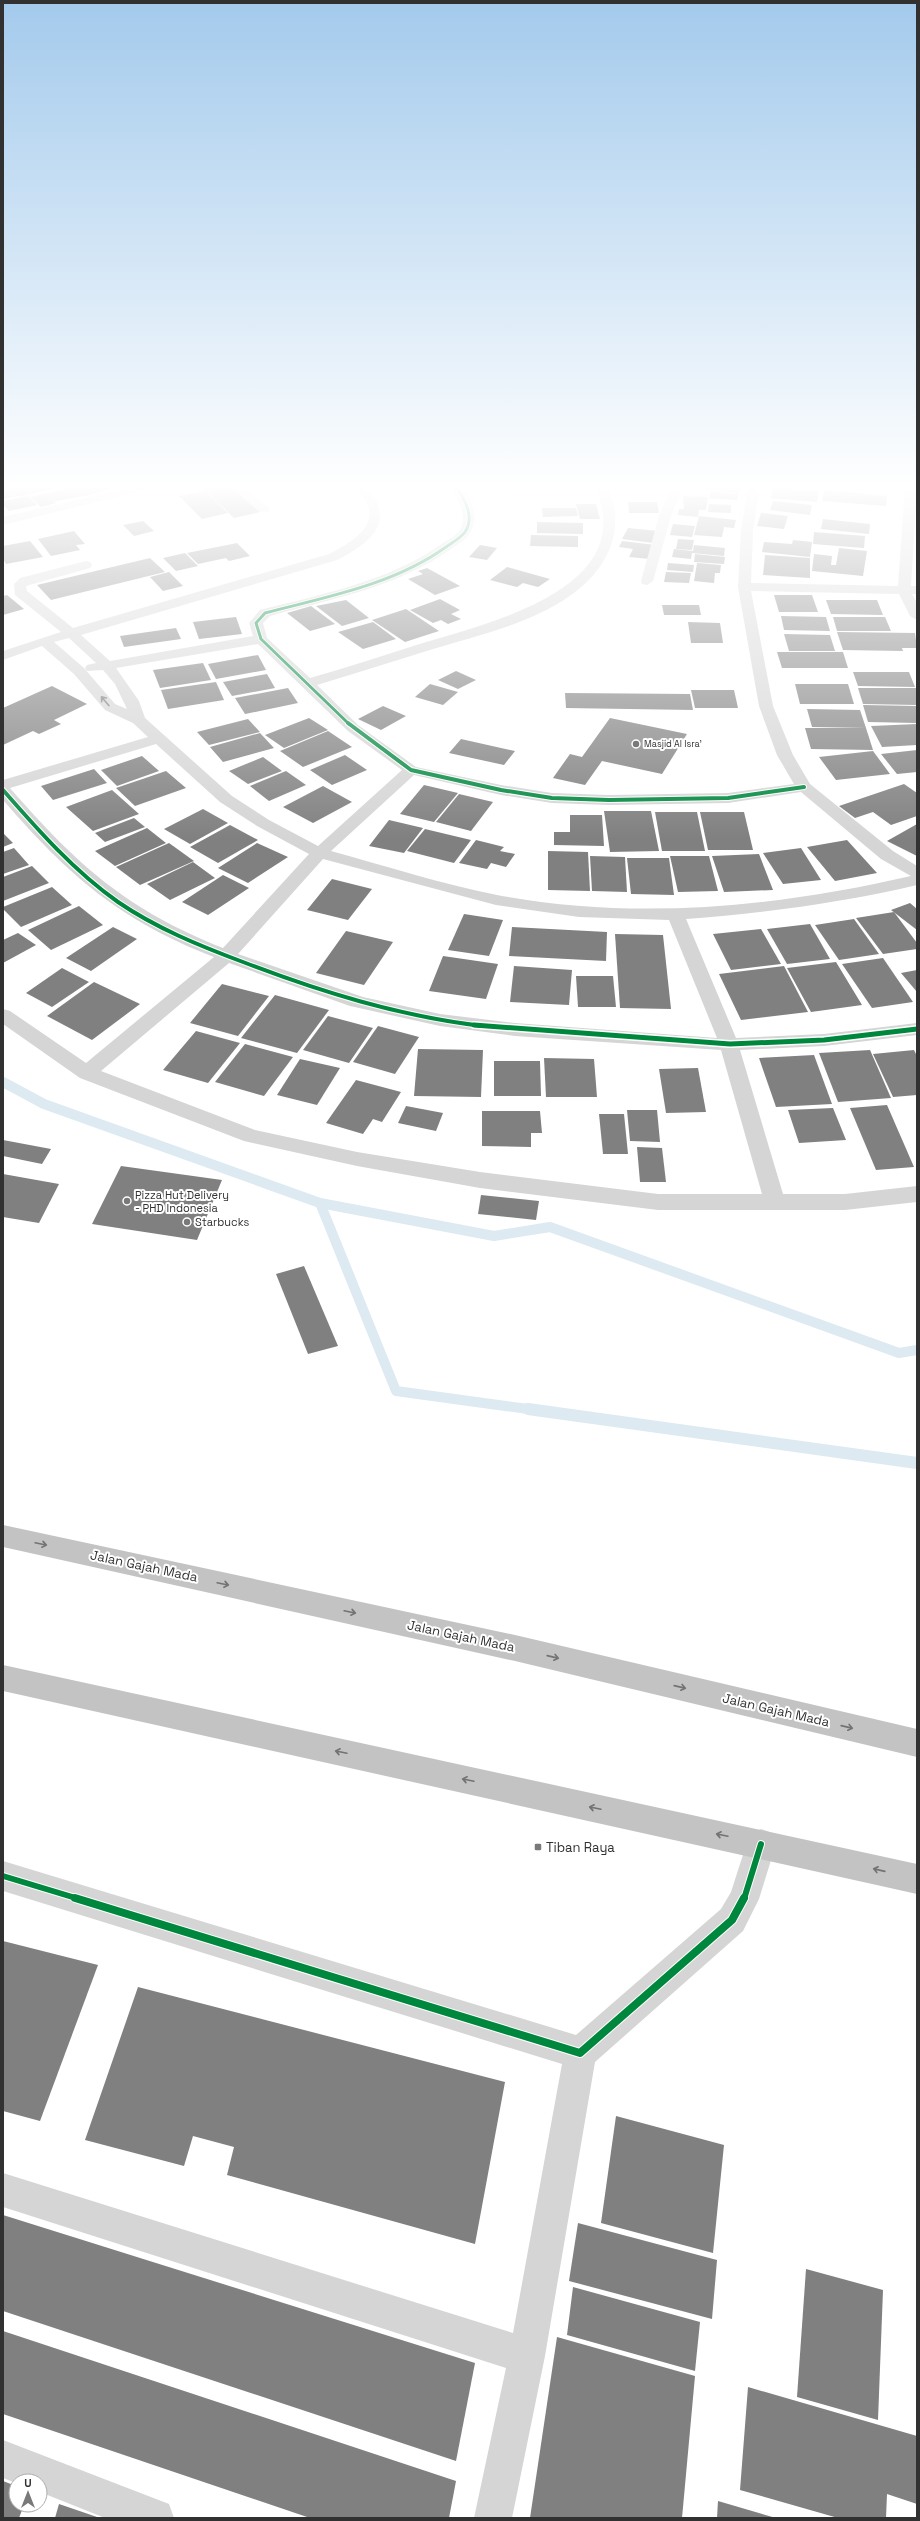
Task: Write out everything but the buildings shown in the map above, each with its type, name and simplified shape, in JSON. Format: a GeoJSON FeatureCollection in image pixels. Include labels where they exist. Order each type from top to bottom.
{"type":"FeatureCollection","features":[{"type":"Feature","properties":{"kind":"highway","name":"Jalan Gajah Mada"},"geometry":{"type":"LineString","coordinates":[[3,1536],[515,1648],[917,1743]]}},
{"type":"Feature","properties":{"kind":"highway"},"geometry":{"type":"LineString","coordinates":[[3,1678],[917,1879]]}},
{"type":"Feature","properties":{"kind":"street"},"geometry":{"type":"LineString","coordinates":[[35,605],[105,665],[132,700],[138,720]]}},
{"type":"Feature","properties":{"kind":"street"},"geometry":{"type":"LineString","coordinates":[[3,656],[44,641],[172,605]]}},
{"type":"Feature","properties":{"kind":"street"},"geometry":{"type":"LineString","coordinates":[[295,605],[265,613],[256,623],[261,640],[353,728],[411,770],[501,790],[552,798],[609,800],[728,798],[804,787]]}},
{"type":"Feature","properties":{"kind":"street"},"geometry":{"type":"LineString","coordinates":[[307,684],[478,632],[543,605]]}},
{"type":"Feature","properties":{"kind":"street"},"geometry":{"type":"LineString","coordinates":[[747,605],[766,706],[785,756],[804,787],[887,855],[917,873]]}},
{"type":"Feature","properties":{"kind":"street"},"geometry":{"type":"LineString","coordinates":[[914,605],[917,616]]}},
{"type":"Feature","properties":{"kind":"street"},"geometry":{"type":"LineString","coordinates":[[79,671],[105,665],[261,640]]}},
{"type":"Feature","properties":{"kind":"street"},"geometry":{"type":"LineString","coordinates":[[44,641],[79,671],[110,707],[138,720],[226,799],[263,823],[319,853],[452,889],[530,906],[579,912],[676,916],[809,901],[917,880]]}},
{"type":"Feature","properties":{"kind":"street"},"geometry":{"type":"LineString","coordinates":[[3,785],[159,738]]}},
{"type":"Feature","properties":{"kind":"street"},"geometry":{"type":"LineString","coordinates":[[87,1073],[226,956],[319,853],[411,770]]}},
{"type":"Feature","properties":{"kind":"street"},"geometry":{"type":"LineString","coordinates":[[3,790],[48,842],[109,895],[138,915],[226,956],[343,998],[420,1017],[462,1023],[558,1032],[729,1044],[917,1029]]}},
{"type":"Feature","properties":{"kind":"street"},"geometry":{"type":"LineString","coordinates":[[676,916],[729,1044],[774,1204]]}},
{"type":"Feature","properties":{"kind":"street"},"geometry":{"type":"LineString","coordinates":[[3,1016],[87,1073],[251,1136],[357,1159],[480,1180],[658,1202],[774,1204],[845,1202],[917,1194]]}},
{"type":"Feature","properties":{"kind":"street"},"geometry":{"type":"LineString","coordinates":[[493,2518],[527,2356],[580,2053],[732,1920],[744,1899],[760,1844]]}},
{"type":"Feature","properties":{"kind":"street"},"geometry":{"type":"LineString","coordinates":[[3,1876],[580,2053]]}},
{"type":"Feature","properties":{"kind":"street"},"geometry":{"type":"LineString","coordinates":[[3,2190],[527,2356]]}},
{"type":"Feature","properties":{"kind":"street"},"geometry":{"type":"LineString","coordinates":[[3,2459],[155,2518]]}},
{"type":"Feature","properties":{"kind":"waterway"},"geometry":{"type":"LineString","coordinates":[[3,1082],[44,1104],[320,1203]]}},
{"type":"Feature","properties":{"kind":"waterway"},"geometry":{"type":"LineString","coordinates":[[320,1203],[494,1236],[550,1227],[899,1353],[917,1350]]}},
{"type":"Feature","properties":{"kind":"waterway"},"geometry":{"type":"LineString","coordinates":[[320,1203],[396,1391],[535,1410]]}},
{"type":"Feature","properties":{"kind":"waterway"},"geometry":{"type":"LineString","coordinates":[[528,1409],[917,1463]]}},
{"type":"Feature","properties":{"kind":"cycle path"},"geometry":{"type":"LineString","coordinates":[[297,605],[265,613],[256,623],[261,639],[353,728],[411,770],[501,790],[552,798],[609,800],[728,798],[804,787]]}},
{"type":"Feature","properties":{"kind":"cycle path"},"geometry":{"type":"LineString","coordinates":[[3,790],[49,841],[82,873],[99,888],[137,914],[198,945],[319,990],[376,1007],[415,1016],[490,1027],[716,1044],[752,1044],[824,1040],[917,1029]]}},
{"type":"Feature","properties":{"kind":"cycle path"},"geometry":{"type":"LineString","coordinates":[[3,1876],[580,2053],[732,1920],[744,1899],[761,1844]]}},
{"type":"Feature","properties":{"kind":"place","name":"Masjid Al Isra'"},"geometry":{"type":"Point","coordinates":[636,744]}},
{"type":"Feature","properties":{"kind":"place","name":"Pizza Hut Delivery - PHD Indonesia"},"geometry":{"type":"Point","coordinates":[127,1201]}},
{"type":"Feature","properties":{"kind":"place","name":"Starbucks"},"geometry":{"type":"Point","coordinates":[187,1222]}},
{"type":"Feature","properties":{"kind":"place","name":"Tiban Raya"},"geometry":{"type":"Point","coordinates":[538,1847]}}]}
